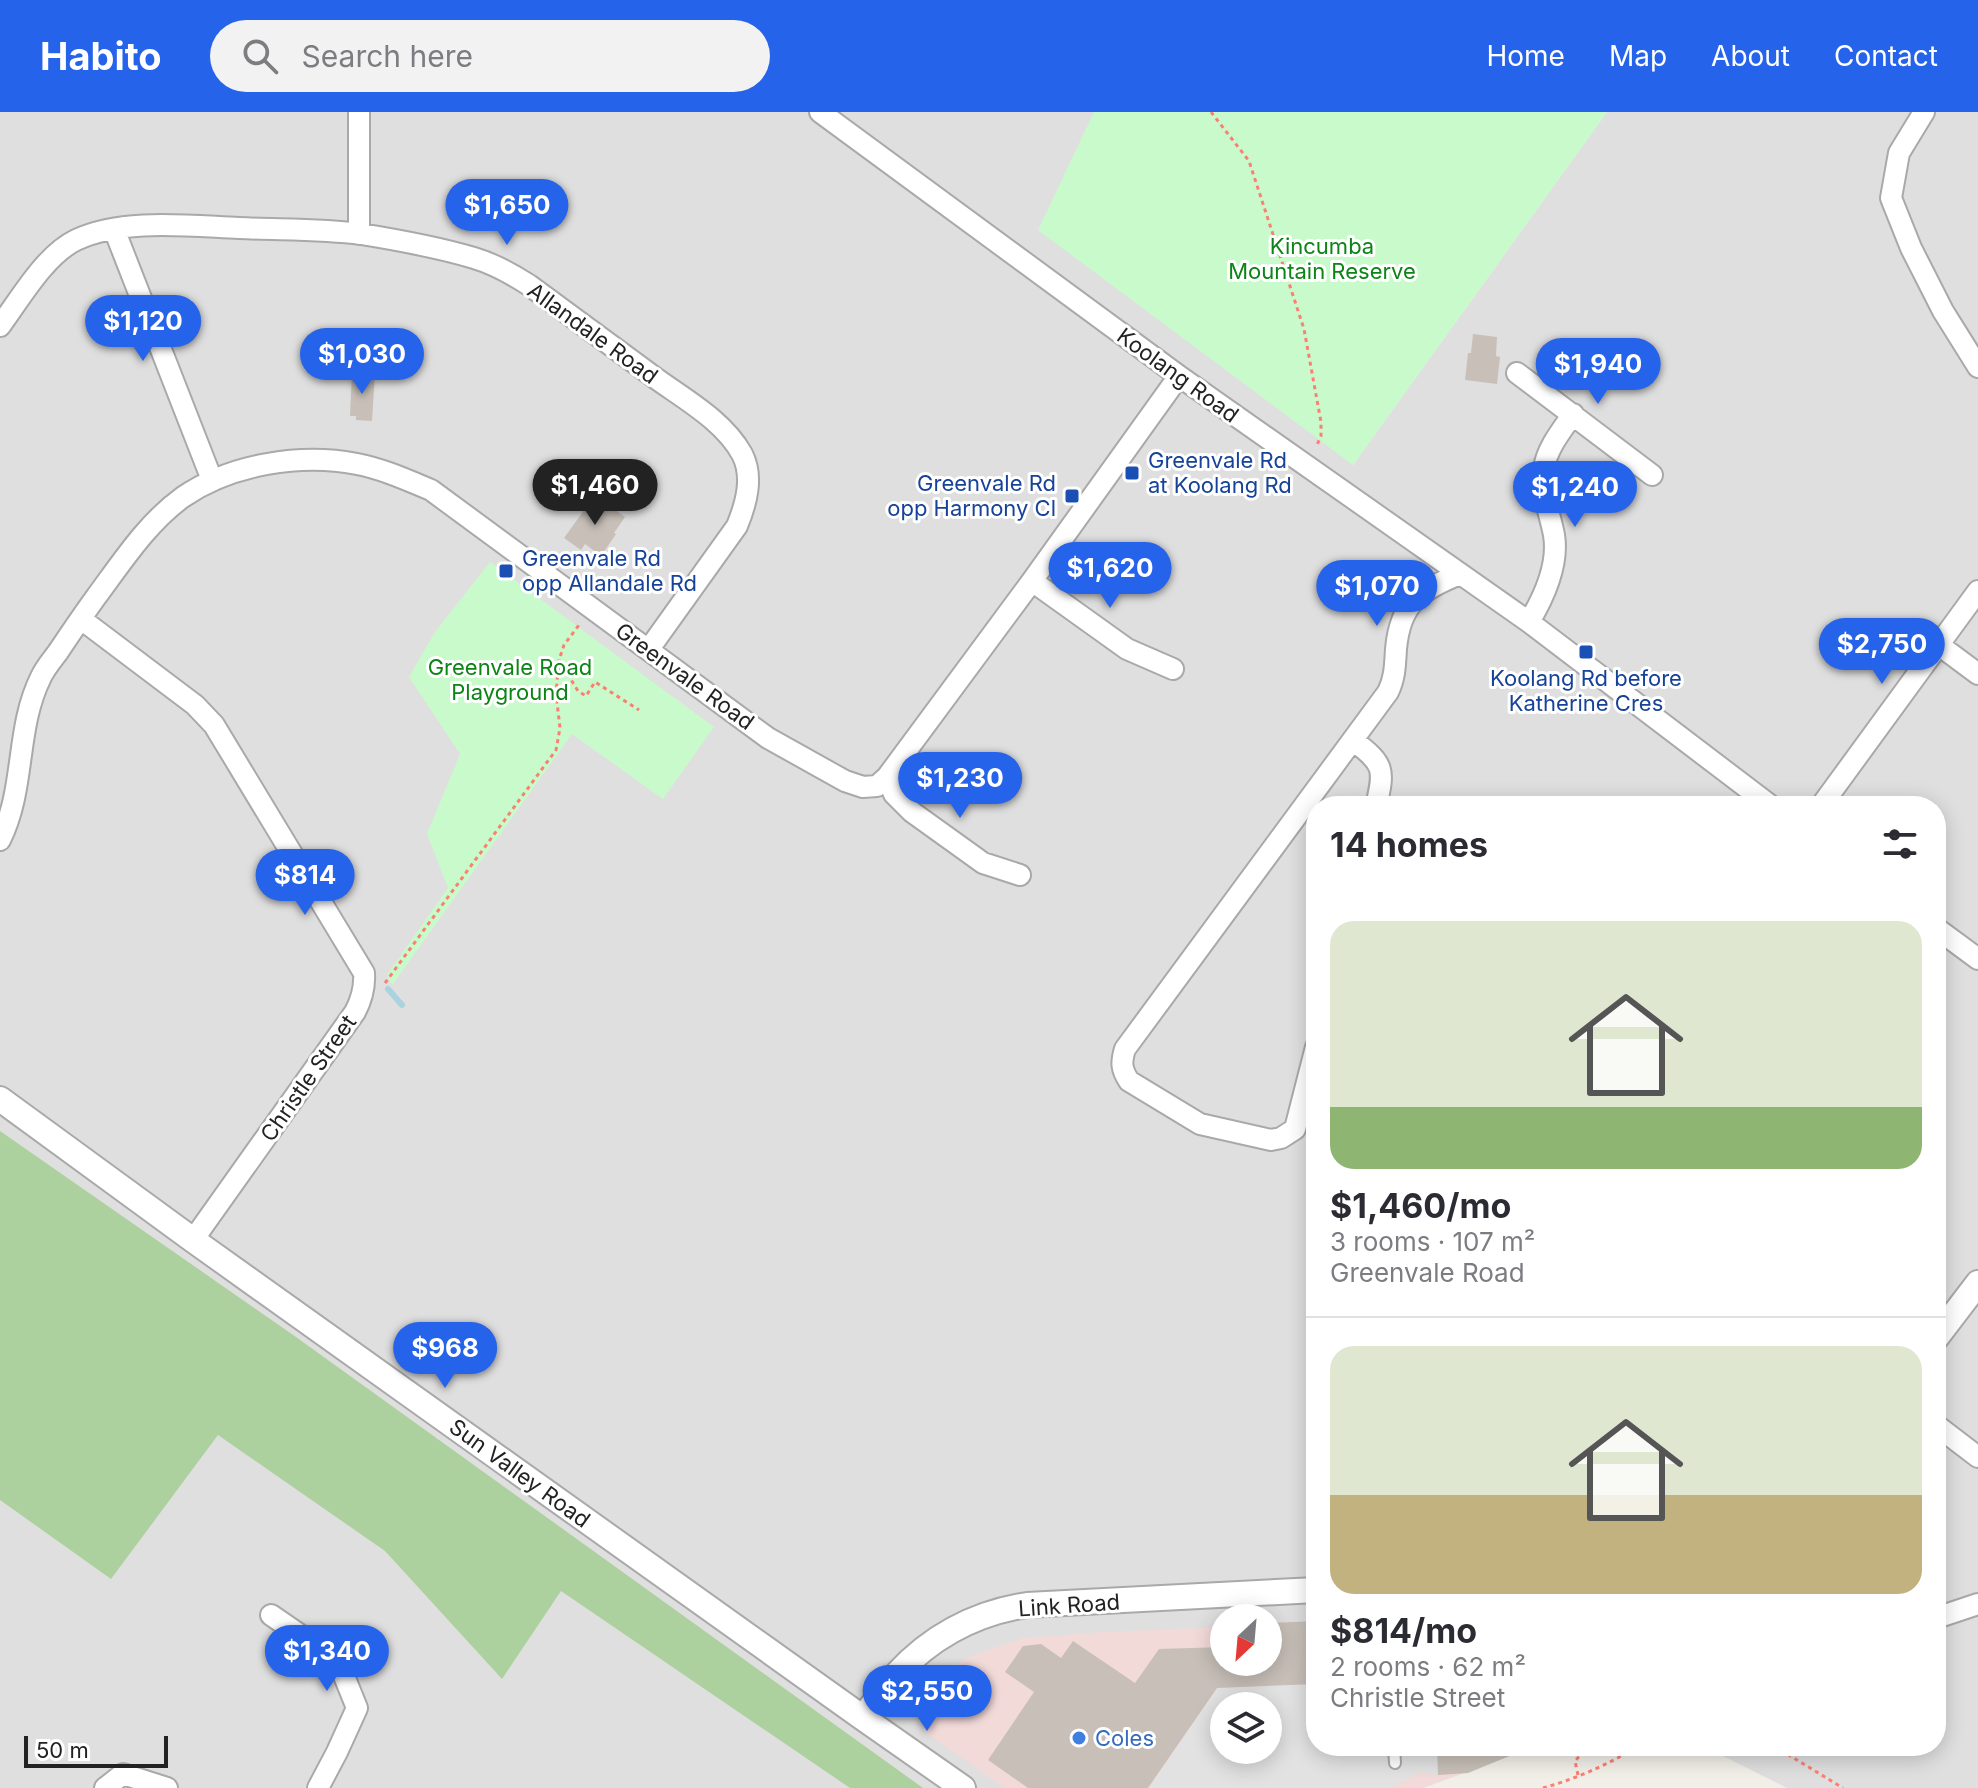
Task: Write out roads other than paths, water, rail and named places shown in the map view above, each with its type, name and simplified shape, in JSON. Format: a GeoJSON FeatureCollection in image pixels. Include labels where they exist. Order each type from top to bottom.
{"type":"FeatureCollection","features":[{"type":"Feature","properties":{"kind":"street"},"geometry":{"type":"LineString","coordinates":[[359,112],[359,234]]}},
{"type":"Feature","properties":{"kind":"street","name":"Koolang Road"},"geometry":{"type":"LineString","coordinates":[[820,112],[1179,376],[1529,622],[1758,796]]}},
{"type":"Feature","properties":{"kind":"street"},"geometry":{"type":"LineString","coordinates":[[1924,112],[1899,153],[1891,198],[1911,248],[1943,311],[1978,367]]}},
{"type":"Feature","properties":{"kind":"street","name":"Allandale Road"},"geometry":{"type":"LineString","coordinates":[[0,326],[45,265],[61,249],[90,235],[156,224],[359,234],[477,258],[506,271],[716,422],[742,455],[748,472],[744,510],[737,526],[649,649]]}},
{"type":"Feature","properties":{"kind":"street"},"geometry":{"type":"LineString","coordinates":[[114,229],[212,480]]}},
{"type":"Feature","properties":{"kind":"street"},"geometry":{"type":"LineString","coordinates":[[1517,373],[1652,475]]}},
{"type":"Feature","properties":{"kind":"street"},"geometry":{"type":"LineString","coordinates":[[1020,875],[983,863],[912,812],[894,794],[887,777],[1179,376]]}},
{"type":"Feature","properties":{"kind":"street"},"geometry":{"type":"LineString","coordinates":[[1529,622],[1542,601],[1553,562],[1554,539],[1544,486],[1544,464],[1556,438],[1573,414]]}},
{"type":"Feature","properties":{"kind":"street","name":"Greenvale Road"},"geometry":{"type":"LineString","coordinates":[[0,840],[9,823],[16,797],[29,710],[41,676],[149,528],[182,498],[212,480],[254,467],[302,459],[357,464],[398,475],[431,490],[768,738],[845,781],[863,787],[877,786],[887,777]]}},
{"type":"Feature","properties":{"kind":"street"},"geometry":{"type":"LineString","coordinates":[[1313,796],[1392,685],[1398,634],[1406,610],[1423,592],[1460,574]]}},
{"type":"Feature","properties":{"kind":"street"},"geometry":{"type":"LineString","coordinates":[[1032,581],[1127,649],[1173,669]]}},
{"type":"Feature","properties":{"kind":"street"},"geometry":{"type":"LineString","coordinates":[[1828,796],[1978,591]]}},
{"type":"Feature","properties":{"kind":"street","name":"Christle Street"},"geometry":{"type":"LineString","coordinates":[[81,619],[195,705],[214,725],[364,973],[363,992],[355,1012],[193,1240]]}},
{"type":"Feature","properties":{"kind":"street"},"geometry":{"type":"LineString","coordinates":[[1939,645],[1978,674]]}},
{"type":"Feature","properties":{"kind":"street"},"geometry":{"type":"LineString","coordinates":[[1354,741],[1379,763],[1382,782],[1378,796]]}},
{"type":"Feature","properties":{"kind":"street"},"geometry":{"type":"LineString","coordinates":[[1306,806],[1125,1049],[1121,1061],[1122,1071],[1129,1081],[1200,1124],[1271,1140],[1295,1129],[1306,1086]]}},
{"type":"Feature","properties":{"kind":"street"},"geometry":{"type":"LineString","coordinates":[[1946,935],[1978,959]]}},
{"type":"Feature","properties":{"kind":"street","name":"Sun Valley Road"},"geometry":{"type":"LineString","coordinates":[[0,1099],[963,1788]]}},
{"type":"Feature","properties":{"kind":"street"},"geometry":{"type":"LineString","coordinates":[[1946,1325],[1978,1283]]}},
{"type":"Feature","properties":{"kind":"street"},"geometry":{"type":"LineString","coordinates":[[1946,1433],[1978,1457]]}},
{"type":"Feature","properties":{"kind":"street","name":"Link Road"},"geometry":{"type":"LineString","coordinates":[[863,1718],[896,1675],[937,1638],[951,1629],[1008,1608],[1306,1591]]}},
{"type":"Feature","properties":{"kind":"street"},"geometry":{"type":"LineString","coordinates":[[1946,1615],[1978,1604]]}},
{"type":"Feature","properties":{"kind":"street"},"geometry":{"type":"LineString","coordinates":[[271,1615],[338,1661],[357,1708],[318,1788]]}},
{"type":"Feature","properties":{"kind":"street"},"geometry":{"type":"LineString","coordinates":[[105,1788],[123,1774],[167,1788]]}},
{"type":"Feature","properties":{"kind":"lane"},"geometry":{"type":"LineString","coordinates":[[1395,1756],[1395,1763]]}},
{"type":"Feature","properties":{"kind":"waterway"},"geometry":{"type":"LineString","coordinates":[[388,989],[402,1005]]}},
{"type":"Feature","properties":{"kind":"place","name":"Greenvale Rd at Koolang Rd"},"geometry":{"type":"Point","coordinates":[1132,473]}},
{"type":"Feature","properties":{"kind":"place","name":"Greenvale Rd opp Harmony Cl"},"geometry":{"type":"Point","coordinates":[1072,496]}},
{"type":"Feature","properties":{"kind":"place","name":"Greenvale Rd opp Allandale Rd"},"geometry":{"type":"Point","coordinates":[506,571]}},
{"type":"Feature","properties":{"kind":"place","name":"Koolang Rd before Katherine Cres"},"geometry":{"type":"Point","coordinates":[1586,652]}},
{"type":"Feature","properties":{"kind":"place","name":"Coles"},"geometry":{"type":"Point","coordinates":[1079,1738]}},
{"type":"Feature","properties":{"kind":"park label","name":"Kincumba Mountain Reserve"},"geometry":{"type":"Point","coordinates":[1322,258]}},
{"type":"Feature","properties":{"kind":"park label","name":"Greenvale Road Playground"},"geometry":{"type":"Point","coordinates":[510,680]}}]}
